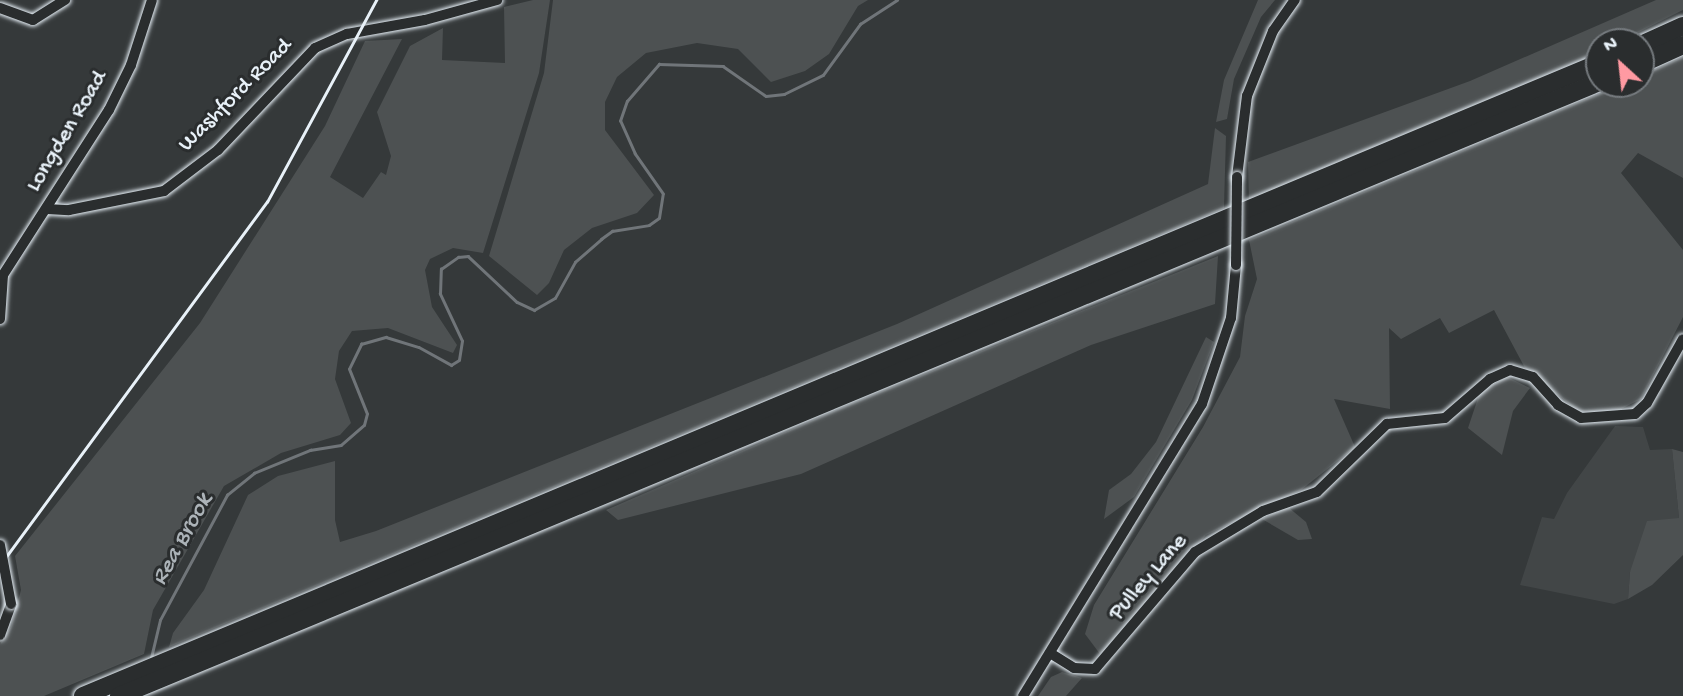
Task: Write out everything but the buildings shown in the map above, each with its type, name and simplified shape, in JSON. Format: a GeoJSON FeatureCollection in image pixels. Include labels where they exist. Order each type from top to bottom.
{"type":"FeatureCollection","features":[{"type":"Feature","properties":{"kind":"highway"},"geometry":{"type":"LineString","coordinates":[[1655,39],[1683,26]]}},
{"type":"Feature","properties":{"kind":"highway"},"geometry":{"type":"LineString","coordinates":[[1655,58],[1683,45]]}},
{"type":"Feature","properties":{"kind":"highway"},"geometry":{"type":"LineString","coordinates":[[124,694],[170,666],[1585,70]]}},
{"type":"Feature","properties":{"kind":"highway"},"geometry":{"type":"LineString","coordinates":[[83,696],[137,673],[170,666],[1585,88]]}},
{"type":"Feature","properties":{"kind":"street"},"geometry":{"type":"LineString","coordinates":[[0,8],[33,20],[65,0]]}},
{"type":"Feature","properties":{"kind":"street","name":"Longden Road"},"geometry":{"type":"LineString","coordinates":[[0,319],[0,292],[12,257],[47,209],[109,110],[131,65],[152,0]]}},
{"type":"Feature","properties":{"kind":"street","name":"Washford Road"},"geometry":{"type":"LineString","coordinates":[[47,209],[69,211],[164,191],[218,150],[315,48],[347,34],[425,20],[497,0]]}},
{"type":"Feature","properties":{"kind":"street","name":"Pulley Lane"},"geometry":{"type":"LineString","coordinates":[[1023,696],[1202,404],[1231,318],[1236,265],[1237,177],[1247,96],[1273,31],[1295,0]]}},
{"type":"Feature","properties":{"kind":"street"},"geometry":{"type":"LineString","coordinates":[[0,257],[12,257]]}},
{"type":"Feature","properties":{"kind":"street","name":"Pulley Lane"},"geometry":{"type":"LineString","coordinates":[[1050,653],[1074,668],[1095,669],[1195,552],[1263,511],[1317,492],[1387,424],[1445,418],[1490,379],[1510,370],[1533,377],[1558,405],[1581,418],[1635,414],[1647,403],[1683,339]]}},
{"type":"Feature","properties":{"kind":"street"},"geometry":{"type":"LineString","coordinates":[[0,545],[10,604],[0,635]]}},
{"type":"Feature","properties":{"kind":"shaded area"},"geometry":{"type":"Polygon","coordinates":[[[533,0],[550,0],[539,73],[483,253],[453,248],[430,259],[425,270],[432,307],[457,345],[453,353],[388,328],[352,331],[339,351],[335,379],[351,423],[340,435],[281,453],[224,486],[153,610],[144,654],[44,696],[0,696],[0,644],[11,627],[21,590],[15,556],[200,323],[325,126],[365,41],[402,39],[330,177],[363,198],[381,172],[386,175],[391,156],[377,112],[410,46],[443,28],[442,60],[505,63],[504,7],[533,0]]]}},
{"type":"Feature","properties":{"kind":"shaded area"},"geometry":{"type":"Polygon","coordinates":[[[553,0],[868,0],[858,6],[829,54],[805,71],[771,82],[738,49],[697,43],[646,53],[617,77],[605,102],[605,130],[654,195],[637,213],[592,228],[564,250],[549,283],[537,295],[489,256],[544,73],[553,0]]]}},
{"type":"Feature","properties":{"kind":"shaded area"},"geometry":{"type":"Polygon","coordinates":[[[1258,0],[1275,0],[1261,17],[1234,79],[1227,119],[1216,122],[1224,80],[1258,0]]]}},
{"type":"Feature","properties":{"kind":"shaded area"},"geometry":{"type":"Polygon","coordinates":[[[1656,0],[1683,0],[1683,10],[1647,28],[1592,28],[1656,0]]]}},
{"type":"Feature","properties":{"kind":"shaded area"},"geometry":{"type":"Polygon","coordinates":[[[1585,31],[1585,59],[1249,202],[1248,162],[1470,81],[1585,31]]]}},
{"type":"Feature","properties":{"kind":"shaded area"},"geometry":{"type":"Polygon","coordinates":[[[1683,57],[1683,178],[1638,153],[1621,173],[1683,250],[1683,317],[1641,399],[1613,413],[1578,411],[1525,368],[1494,310],[1449,333],[1440,318],[1401,339],[1389,328],[1390,409],[1334,399],[1355,447],[1301,490],[1206,535],[1114,644],[1100,654],[1085,634],[1094,605],[1203,427],[1240,357],[1245,316],[1257,279],[1249,240],[1589,98],[1655,98],[1655,70],[1683,57]]]}},
{"type":"Feature","properties":{"kind":"shaded area"},"geometry":{"type":"Polygon","coordinates":[[[1215,128],[1226,136],[1224,208],[169,647],[173,633],[204,590],[248,495],[278,476],[335,461],[335,520],[340,542],[376,531],[897,324],[1208,184],[1215,128]]]}},
{"type":"Feature","properties":{"kind":"shaded area"},"geometry":{"type":"Polygon","coordinates":[[[1218,256],[1215,304],[1091,345],[801,474],[618,520],[606,510],[848,405],[1218,256]]]}},
{"type":"Feature","properties":{"kind":"shaded area"},"geometry":{"type":"Polygon","coordinates":[[[1206,337],[1214,342],[1192,400],[1134,497],[1104,519],[1109,490],[1131,474],[1156,442],[1206,337]]]}},
{"type":"Feature","properties":{"kind":"shaded area"},"geometry":{"type":"Polygon","coordinates":[[[1507,377],[1530,388],[1513,411],[1502,455],[1468,428],[1480,392],[1507,377]]]}},
{"type":"Feature","properties":{"kind":"shaded area"},"geometry":{"type":"Polygon","coordinates":[[[1615,426],[1643,427],[1650,450],[1672,449],[1679,518],[1630,572],[1628,599],[1614,604],[1520,585],[1542,517],[1554,519],[1567,493],[1615,426]]]}},
{"type":"Feature","properties":{"kind":"shaded area"},"geometry":{"type":"Polygon","coordinates":[[[1672,449],[1683,452],[1683,555],[1652,585],[1628,599],[1630,572],[1647,521],[1679,518],[1672,449]]]}},
{"type":"Feature","properties":{"kind":"shaded area"},"geometry":{"type":"Polygon","coordinates":[[[1288,507],[1306,522],[1312,539],[1298,540],[1262,519],[1288,507]]]}},
{"type":"Feature","properties":{"kind":"shaded area"},"geometry":{"type":"Polygon","coordinates":[[[1062,672],[1082,678],[1066,696],[1038,696],[1051,677],[1062,672]]]}},
{"type":"Feature","properties":{"kind":"waterway","name":"Rea Brook"},"geometry":{"type":"LineString","coordinates":[[150,662],[160,620],[227,495],[254,473],[310,450],[341,445],[364,425],[367,414],[349,369],[361,344],[386,337],[419,347],[451,365],[459,360],[462,341],[440,294],[441,269],[458,257],[468,256],[517,302],[534,310],[555,298],[575,262],[601,239],[612,231],[649,225],[659,218],[663,194],[635,154],[620,121],[627,101],[659,64],[723,66],[766,96],[784,94],[823,75],[860,24],[897,0]]}},
{"type":"Feature","properties":{"kind":"railway"},"geometry":{"type":"LineString","coordinates":[[0,565],[267,202],[376,0]]}}]}
